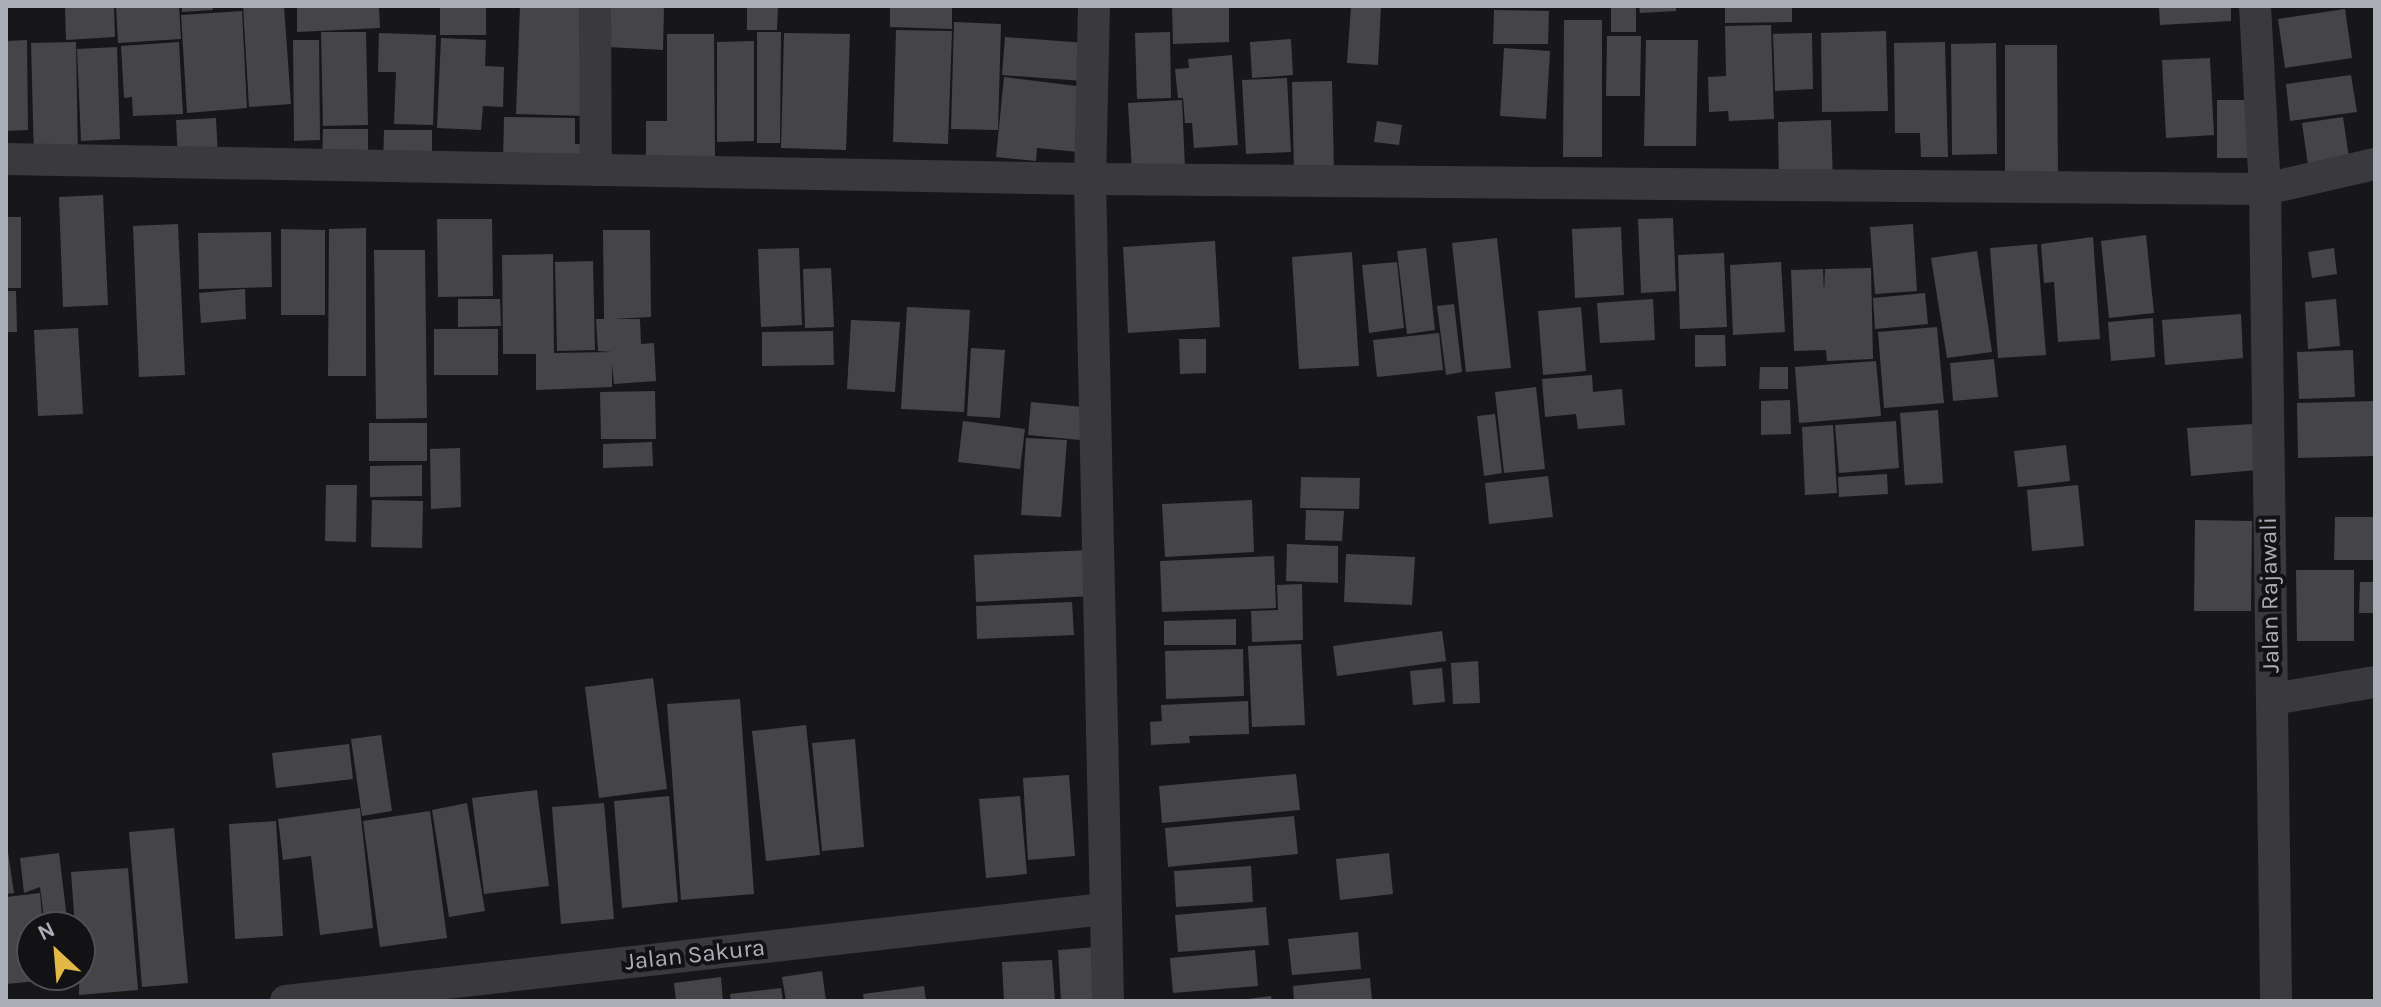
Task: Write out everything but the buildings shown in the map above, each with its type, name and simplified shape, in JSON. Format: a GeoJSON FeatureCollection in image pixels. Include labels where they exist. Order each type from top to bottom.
{"type":"FeatureCollection","features":[{"type":"Feature","properties":{"kind":"street"},"geometry":{"type":"LineString","coordinates":[[595,6],[596,170]]}},
{"type":"Feature","properties":{"kind":"street"},"geometry":{"type":"LineString","coordinates":[[1094,6],[1090,179],[1105,716],[1104,909],[1108,1001]]}},
{"type":"Feature","properties":{"kind":"street","name":"Jalan Rajawali"},"geometry":{"type":"LineString","coordinates":[[2255,6],[2265,189],[2276,1001]]}},
{"type":"Feature","properties":{"kind":"street"},"geometry":{"type":"LineString","coordinates":[[6,159],[1090,179],[2265,189],[2375,164]]}},
{"type":"Feature","properties":{"kind":"street"},"geometry":{"type":"LineString","coordinates":[[2272,699],[2375,682]]}},
{"type":"Feature","properties":{"kind":"street","name":"Jalan Sakura"},"geometry":{"type":"LineString","coordinates":[[286,1001],[1104,909]]}}]}
